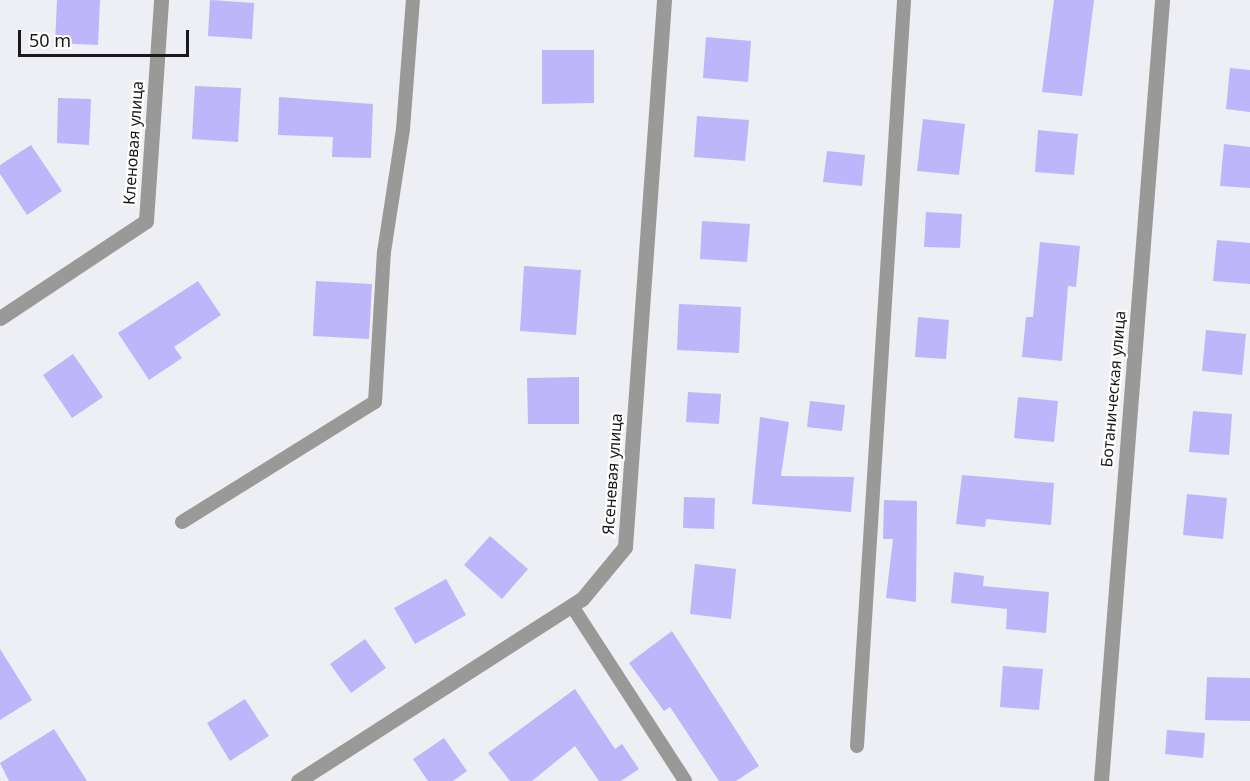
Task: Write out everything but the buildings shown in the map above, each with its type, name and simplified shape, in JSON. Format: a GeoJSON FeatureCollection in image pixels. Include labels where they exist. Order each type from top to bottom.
{"type":"FeatureCollection","features":[{"type":"Feature","properties":{"kind":"street","name":"Кленовая улица"},"geometry":{"type":"LineString","coordinates":[[0,318],[146,221],[160,0]]}},
{"type":"Feature","properties":{"kind":"street","name":"Ясеневая улица"},"geometry":{"type":"LineString","coordinates":[[298,781],[572,606],[625,548],[664,0]]}},
{"type":"Feature","properties":{"kind":"street","name":"Ботаническая улица"},"geometry":{"type":"LineString","coordinates":[[1101,781],[1162,0]]}},
{"type":"Feature","properties":{"kind":"lane"},"geometry":{"type":"LineString","coordinates":[[182,522],[375,402],[384,252],[404,129],[412,0]]}},
{"type":"Feature","properties":{"kind":"lane"},"geometry":{"type":"LineString","coordinates":[[858,746],[904,0]]}},
{"type":"Feature","properties":{"kind":"lane"},"geometry":{"type":"LineString","coordinates":[[572,606],[685,781]]}}]}
